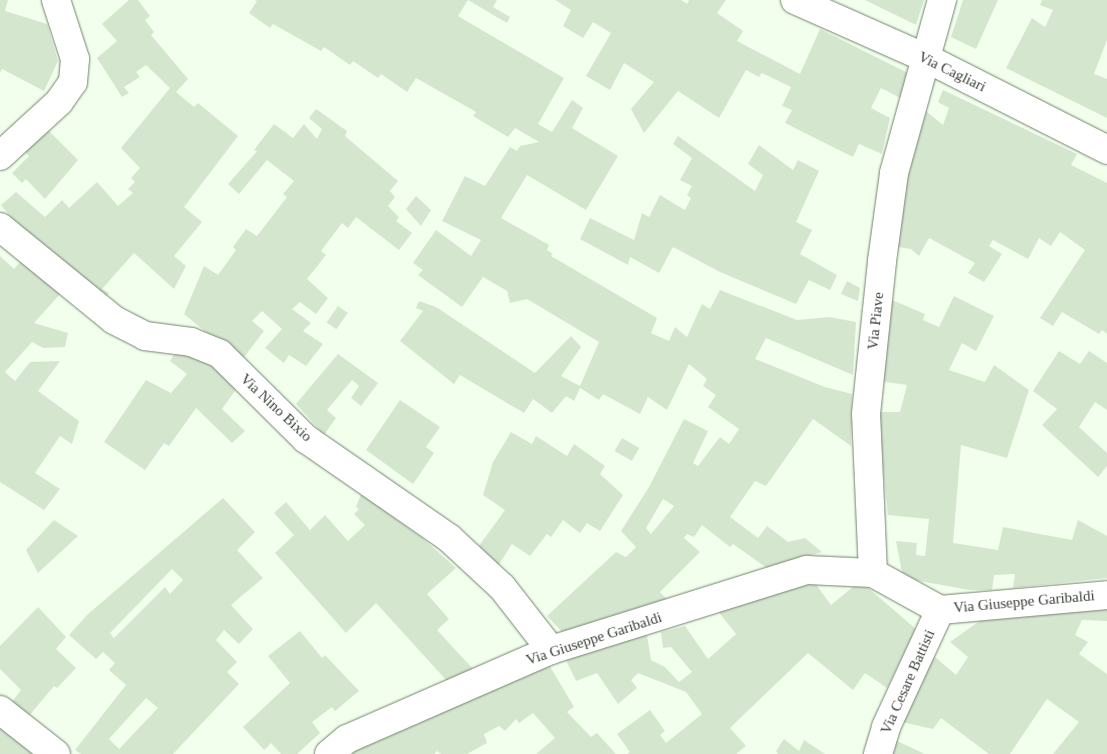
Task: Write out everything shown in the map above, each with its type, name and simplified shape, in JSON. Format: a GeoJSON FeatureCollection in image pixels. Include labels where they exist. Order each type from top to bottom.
{"type":"FeatureCollection","features":[{"type":"Feature","properties":{"kind":"street"},"geometry":{"type":"LineString","coordinates":[[0,156],[60,102],[74,82],[75,59],[56,0]]}},
{"type":"Feature","properties":{"kind":"street","name":"Via Cagliari"},"geometry":{"type":"LineString","coordinates":[[795,0],[926,58],[1107,150]]}},
{"type":"Feature","properties":{"kind":"street","name":"Via Piave"},"geometry":{"type":"LineString","coordinates":[[873,573],[866,414],[894,174],[942,0]]}},
{"type":"Feature","properties":{"kind":"street","name":"Via Nino Bixio"},"geometry":{"type":"LineString","coordinates":[[0,227],[114,320],[145,336],[191,342],[220,354],[306,439],[449,538],[502,587],[551,650]]}},
{"type":"Feature","properties":{"kind":"street","name":"Via Giuseppe Garibaldi"},"geometry":{"type":"LineString","coordinates":[[329,754],[347,739],[551,650],[807,570],[873,573]]}},
{"type":"Feature","properties":{"kind":"street"},"geometry":{"type":"LineString","coordinates":[[873,573],[940,610]]}},
{"type":"Feature","properties":{"kind":"street","name":"Via Giuseppe Garibaldi"},"geometry":{"type":"LineString","coordinates":[[940,610],[1107,595]]}},
{"type":"Feature","properties":{"kind":"street","name":"Via Cesare Battisti"},"geometry":{"type":"LineString","coordinates":[[878,754],[886,727],[940,610]]}},
{"type":"Feature","properties":{"kind":"street"},"geometry":{"type":"LineString","coordinates":[[0,710],[56,754]]}},
{"type":"Feature","properties":{"kind":"building"},"geometry":{"type":"Polygon","coordinates":[[[0,0],[8,0],[5,11],[47,24],[58,61],[44,91],[2,69],[0,73],[0,0]]]}},
{"type":"Feature","properties":{"kind":"building"},"geometry":{"type":"Polygon","coordinates":[[[129,0],[138,0],[150,16],[145,20],[154,32],[151,35],[188,79],[176,92],[194,107],[198,103],[238,136],[184,207],[202,222],[174,256],[186,266],[174,289],[134,253],[102,289],[109,293],[104,300],[26,236],[1,205],[16,192],[45,217],[62,200],[69,208],[97,182],[118,206],[133,193],[128,189],[135,182],[131,178],[140,168],[121,148],[170,88],[146,65],[136,72],[140,77],[124,87],[129,93],[122,97],[97,58],[117,41],[102,24],[129,0]]]}},
{"type":"Feature","properties":{"kind":"building"},"geometry":{"type":"Polygon","coordinates":[[[254,0],[468,0],[458,16],[564,78],[538,124],[552,132],[572,100],[583,108],[572,128],[618,156],[586,210],[527,175],[501,218],[549,245],[547,250],[553,254],[551,256],[657,318],[651,333],[669,341],[675,327],[687,337],[702,304],[710,309],[720,290],[797,320],[829,317],[856,322],[853,375],[766,338],[755,359],[825,387],[852,394],[851,446],[813,419],[766,486],[755,481],[730,517],[758,538],[767,526],[788,542],[805,538],[822,552],[767,568],[733,544],[730,547],[702,525],[694,537],[687,534],[684,538],[700,552],[660,592],[670,602],[567,637],[547,616],[616,552],[626,557],[636,547],[621,531],[649,487],[684,419],[708,431],[693,463],[698,466],[720,437],[729,444],[739,429],[708,407],[716,395],[703,386],[707,379],[689,364],[667,410],[648,397],[640,414],[603,394],[599,400],[580,388],[574,401],[566,396],[552,413],[533,399],[524,413],[460,375],[454,384],[400,341],[423,311],[416,308],[419,301],[436,307],[535,373],[571,336],[581,347],[561,376],[580,386],[599,342],[527,299],[510,303],[507,291],[483,277],[462,307],[418,275],[423,270],[413,263],[436,230],[471,256],[481,240],[442,221],[465,176],[485,186],[510,147],[517,151],[520,146],[539,142],[515,128],[508,137],[473,116],[476,112],[416,78],[407,92],[381,74],[378,78],[353,61],[350,65],[324,47],[321,51],[273,24],[270,28],[249,13],[257,1],[254,0]],[[663,499],[646,528],[651,534],[674,506],[663,499]]]}},
{"type":"Feature","properties":{"kind":"building"},"geometry":{"type":"Polygon","coordinates":[[[468,0],[497,0],[493,7],[510,17],[507,23],[468,0]]]}},
{"type":"Feature","properties":{"kind":"building"},"geometry":{"type":"Polygon","coordinates":[[[555,0],[681,0],[687,4],[689,0],[726,0],[717,13],[743,31],[737,41],[800,74],[820,29],[910,74],[904,100],[881,88],[871,108],[890,118],[882,154],[859,144],[853,157],[785,123],[792,110],[782,106],[791,87],[762,73],[759,77],[746,70],[719,118],[678,91],[644,133],[631,109],[654,82],[624,63],[610,90],[586,76],[611,33],[593,22],[583,38],[563,26],[571,10],[555,0]]]}},
{"type":"Feature","properties":{"kind":"building"},"geometry":{"type":"Polygon","coordinates":[[[865,0],[924,0],[916,25],[865,0]]]}},
{"type":"Feature","properties":{"kind":"building"},"geometry":{"type":"Polygon","coordinates":[[[963,0],[998,0],[976,49],[951,37],[963,0]]]}},
{"type":"Feature","properties":{"kind":"building"},"geometry":{"type":"Polygon","coordinates":[[[1042,0],[1107,0],[1107,40],[1094,74],[1107,79],[1107,118],[1006,68],[1032,18],[1045,27],[1053,10],[1040,5],[1042,0]]]}},
{"type":"Feature","properties":{"kind":"building"},"geometry":{"type":"Polygon","coordinates":[[[943,90],[1077,154],[1071,165],[1107,183],[1107,334],[1102,330],[1099,334],[1062,312],[1053,326],[1040,318],[1085,250],[1060,232],[1051,246],[1039,238],[1028,259],[993,240],[989,246],[1002,254],[984,282],[968,273],[975,263],[929,238],[919,256],[911,249],[898,247],[903,193],[926,111],[943,125],[949,108],[938,102],[943,90]]]}},
{"type":"Feature","properties":{"kind":"building"},"geometry":{"type":"Polygon","coordinates":[[[316,109],[347,131],[345,136],[398,181],[390,191],[395,197],[388,206],[399,217],[396,221],[412,233],[399,250],[356,217],[348,228],[342,223],[321,251],[326,255],[307,279],[328,298],[316,314],[300,302],[292,309],[311,323],[303,331],[323,344],[306,366],[289,355],[284,363],[265,348],[282,329],[262,311],[252,321],[264,331],[241,361],[184,314],[204,266],[218,275],[236,250],[233,247],[246,229],[257,236],[287,197],[283,194],[294,181],[267,160],[239,194],[228,184],[257,151],[254,150],[274,124],[293,138],[304,124],[317,139],[322,129],[309,118],[316,109]]]}},
{"type":"Feature","properties":{"kind":"building"},"geometry":{"type":"Polygon","coordinates":[[[49,131],[78,160],[45,199],[26,179],[22,183],[12,173],[29,156],[24,151],[49,131]]]}},
{"type":"Feature","properties":{"kind":"building"},"geometry":{"type":"Polygon","coordinates":[[[678,136],[755,191],[763,175],[748,164],[759,145],[793,170],[798,160],[819,171],[796,222],[812,230],[800,254],[837,275],[830,290],[809,280],[796,304],[720,272],[673,247],[659,273],[630,257],[628,265],[580,239],[590,218],[634,240],[642,213],[649,217],[660,195],[685,210],[691,198],[687,195],[692,186],[680,180],[692,158],[673,144],[678,136]]]}},
{"type":"Feature","properties":{"kind":"building"},"geometry":{"type":"Polygon","coordinates":[[[416,196],[431,210],[421,226],[406,209],[416,196]]]}},
{"type":"Feature","properties":{"kind":"building"},"geometry":{"type":"Polygon","coordinates":[[[0,256],[14,269],[22,260],[62,292],[34,323],[68,333],[65,347],[43,348],[32,342],[5,372],[15,381],[30,362],[60,361],[38,391],[79,421],[72,444],[60,436],[35,473],[60,489],[44,510],[0,482],[0,256]]]}},
{"type":"Feature","properties":{"kind":"building"},"geometry":{"type":"Polygon","coordinates":[[[847,281],[860,288],[858,301],[841,294],[847,281]]]}},
{"type":"Feature","properties":{"kind":"building"},"geometry":{"type":"Polygon","coordinates":[[[954,296],[994,316],[976,351],[962,343],[949,370],[985,382],[994,365],[1029,390],[1007,458],[961,445],[953,543],[998,550],[1003,527],[1072,540],[1078,520],[1107,536],[1107,578],[1013,588],[1015,574],[994,575],[992,590],[969,590],[903,578],[896,541],[917,543],[916,555],[925,556],[929,519],[888,515],[877,412],[900,412],[907,385],[880,381],[892,300],[925,314],[923,320],[939,327],[954,296]]]}},
{"type":"Feature","properties":{"kind":"building"},"geometry":{"type":"Polygon","coordinates":[[[338,306],[348,313],[336,329],[327,322],[338,306]]]}},
{"type":"Feature","properties":{"kind":"building"},"geometry":{"type":"Polygon","coordinates":[[[176,351],[218,363],[240,384],[222,409],[245,431],[232,443],[196,408],[169,446],[164,443],[145,470],[104,442],[146,380],[171,393],[187,374],[170,361],[176,351]]]}},
{"type":"Feature","properties":{"kind":"building"},"geometry":{"type":"Polygon","coordinates":[[[1059,351],[1080,364],[1089,351],[1107,363],[1107,410],[1095,402],[1079,427],[1107,453],[1107,466],[1098,477],[1042,425],[1057,409],[1033,391],[1059,351]]]}},
{"type":"Feature","properties":{"kind":"building"},"geometry":{"type":"Polygon","coordinates":[[[338,354],[378,383],[361,406],[351,398],[359,386],[352,380],[327,410],[336,418],[324,435],[296,404],[338,354]]]}},
{"type":"Feature","properties":{"kind":"building"},"geometry":{"type":"Polygon","coordinates":[[[400,400],[440,427],[426,447],[434,453],[413,484],[366,450],[400,400]]]}},
{"type":"Feature","properties":{"kind":"building"},"geometry":{"type":"Polygon","coordinates":[[[511,432],[532,444],[536,436],[567,456],[574,444],[605,466],[600,474],[623,495],[600,531],[587,523],[580,533],[563,520],[551,537],[547,534],[530,556],[512,544],[498,566],[479,546],[505,510],[483,495],[493,462],[511,432]]]}},
{"type":"Feature","properties":{"kind":"building"},"geometry":{"type":"Polygon","coordinates":[[[622,438],[639,448],[632,461],[614,451],[622,438]]]}},
{"type":"Feature","properties":{"kind":"building"},"geometry":{"type":"Polygon","coordinates":[[[361,494],[421,537],[456,568],[427,594],[449,619],[437,630],[474,670],[447,681],[376,603],[346,633],[275,553],[294,535],[274,513],[286,502],[310,530],[325,515],[348,541],[365,525],[354,514],[359,509],[356,507],[361,494]]]}},
{"type":"Feature","properties":{"kind":"building"},"geometry":{"type":"Polygon","coordinates":[[[223,498],[255,532],[237,550],[263,578],[231,605],[253,629],[239,644],[224,630],[216,640],[237,662],[227,672],[239,684],[173,754],[81,754],[75,750],[126,685],[109,670],[115,663],[103,652],[96,659],[69,635],[87,615],[223,498]],[[172,569],[110,633],[114,638],[165,587],[170,594],[183,580],[172,569]],[[146,698],[109,739],[119,749],[158,708],[146,698]]]}},
{"type":"Feature","properties":{"kind":"building"},"geometry":{"type":"Polygon","coordinates":[[[54,520],[78,536],[38,573],[26,550],[54,520]]]}},
{"type":"Feature","properties":{"kind":"building"},"geometry":{"type":"Polygon","coordinates":[[[812,579],[831,605],[860,581],[916,629],[887,688],[865,673],[853,690],[808,653],[730,728],[746,746],[736,754],[627,754],[630,752],[617,734],[650,710],[665,731],[660,735],[666,743],[702,714],[686,692],[638,673],[631,680],[637,688],[618,704],[597,673],[576,681],[565,658],[647,635],[651,660],[665,667],[679,682],[692,672],[671,647],[663,648],[661,632],[685,626],[708,659],[736,634],[717,610],[812,579]]]}},
{"type":"Feature","properties":{"kind":"building"},"geometry":{"type":"Polygon","coordinates":[[[38,607],[66,637],[56,649],[76,668],[57,688],[54,686],[28,717],[9,706],[21,690],[0,669],[0,646],[38,607]]]}},
{"type":"Feature","properties":{"kind":"building"},"geometry":{"type":"Polygon","coordinates":[[[1107,607],[1107,621],[1082,620],[1075,635],[1088,642],[1079,654],[1107,674],[1107,754],[1053,754],[1079,722],[1047,699],[1010,754],[989,754],[941,718],[933,729],[902,722],[918,680],[935,657],[956,675],[968,657],[950,642],[988,615],[1107,607]]]}},
{"type":"Feature","properties":{"kind":"building"},"geometry":{"type":"Polygon","coordinates":[[[300,631],[322,658],[325,655],[359,691],[335,711],[332,707],[312,722],[320,733],[297,754],[281,754],[271,743],[264,750],[243,727],[290,683],[268,656],[300,631]]]}},
{"type":"Feature","properties":{"kind":"building"},"geometry":{"type":"Polygon","coordinates":[[[548,663],[574,707],[567,712],[591,737],[597,733],[616,754],[536,754],[555,738],[533,713],[519,723],[516,719],[505,731],[499,726],[484,734],[487,743],[467,754],[441,754],[437,751],[434,754],[346,754],[548,663]]]}},
{"type":"Feature","properties":{"kind":"building"},"geometry":{"type":"Polygon","coordinates":[[[0,722],[39,754],[0,754],[0,722]]]}},
{"type":"Feature","properties":{"kind":"building"},"geometry":{"type":"Polygon","coordinates":[[[784,739],[799,751],[804,740],[825,754],[778,754],[776,751],[784,739]]]}},
{"type":"Feature","properties":{"kind":"building"},"geometry":{"type":"Polygon","coordinates":[[[895,740],[925,754],[890,754],[895,740]]]}}]}
